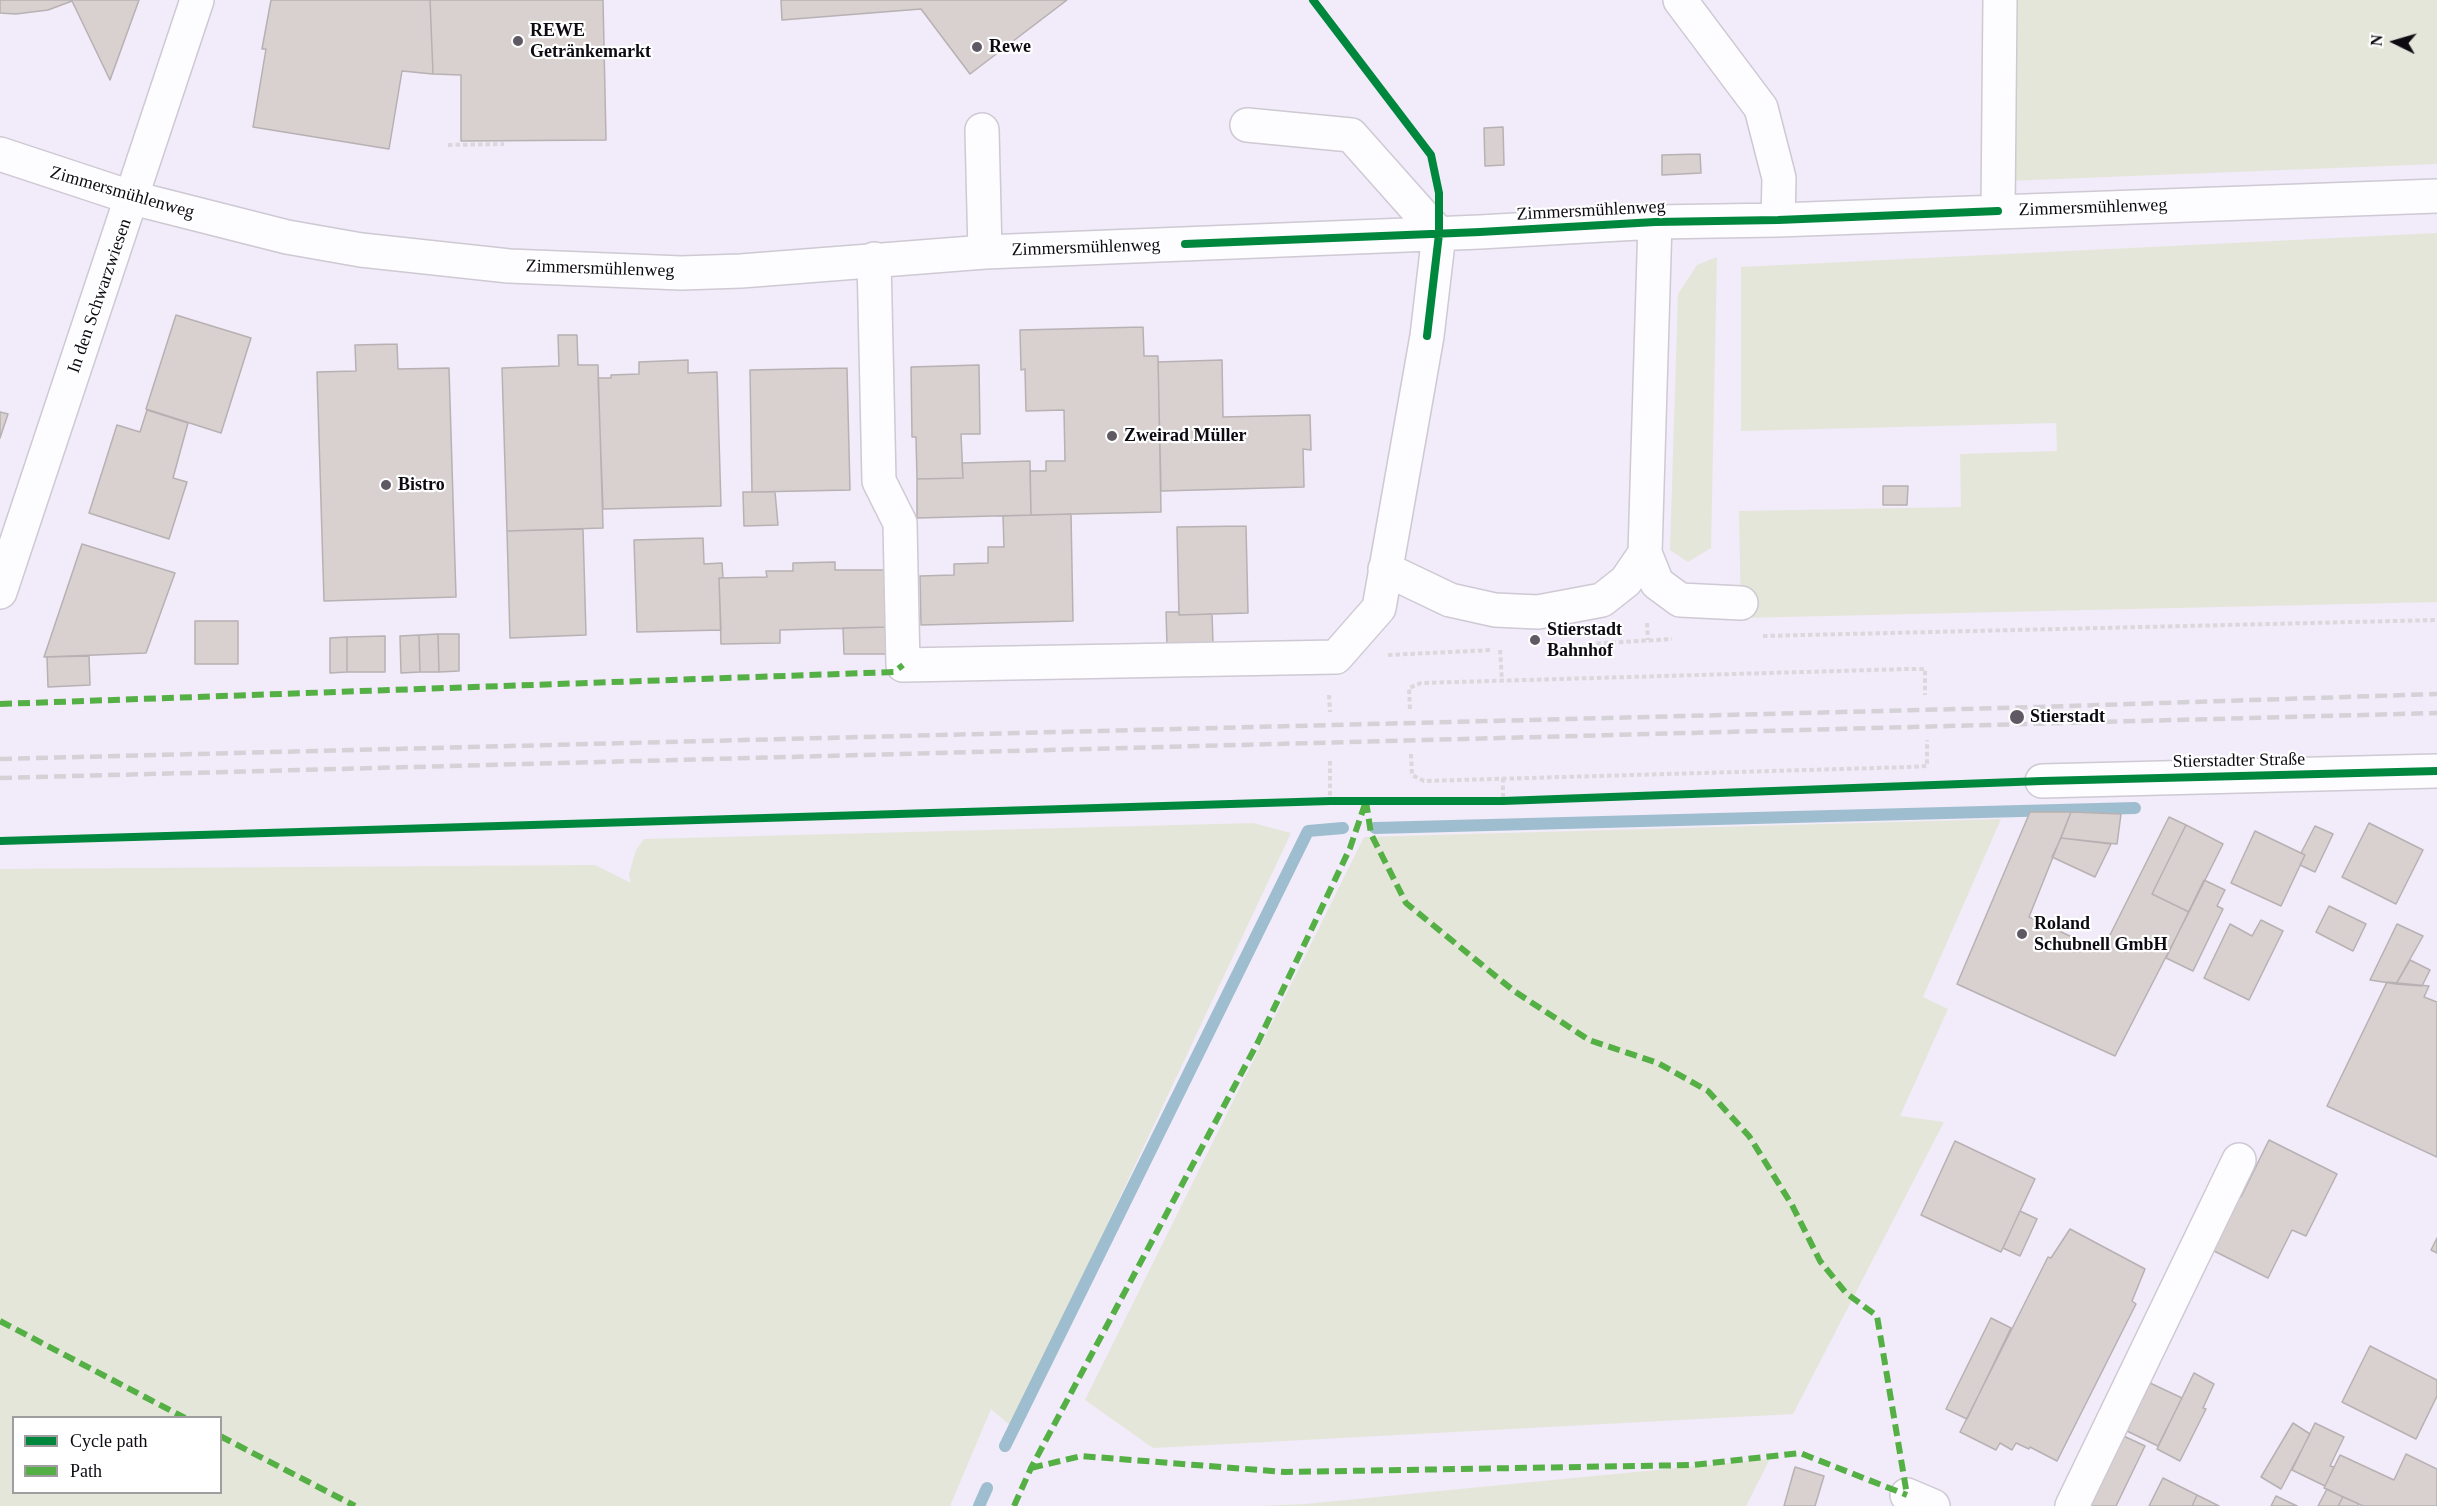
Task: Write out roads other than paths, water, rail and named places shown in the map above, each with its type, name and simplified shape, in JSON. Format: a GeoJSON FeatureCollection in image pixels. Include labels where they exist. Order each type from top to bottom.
{"type":"FeatureCollection","features":[{"type":"Feature","properties":{"kind":"street","name":"In den Schwarzwiesen"},"geometry":{"type":"LineString","coordinates":[[0,592],[197,0]]}},
{"type":"Feature","properties":{"kind":"street"},"geometry":{"type":"LineString","coordinates":[[1680,0],[1761,108],[1779,178],[1778,220]]}},
{"type":"Feature","properties":{"kind":"street"},"geometry":{"type":"LineString","coordinates":[[1998,211],[2000,0]]}},
{"type":"Feature","properties":{"kind":"street"},"geometry":{"type":"LineString","coordinates":[[874,259],[879,481],[900,524],[903,665],[1333,673],[1379,608],[1427,336],[1439,234],[1352,135],[1246,125]]}},
{"type":"Feature","properties":{"kind":"street"},"geometry":{"type":"LineString","coordinates":[[982,130],[985,252]]}},
{"type":"Feature","properties":{"kind":"street","name":"Zimmersmühlenweg"},"geometry":{"type":"LineString","coordinates":[[0,154],[133,198],[287,237],[361,250],[509,266],[681,273],[741,271],[985,252],[1439,234],[1655,222],[1778,220],[2437,196]]}},
{"type":"Feature","properties":{"kind":"street"},"geometry":{"type":"LineString","coordinates":[[1655,222],[1645,553],[1657,583],[1680,600],[1741,603]]}},
{"type":"Feature","properties":{"kind":"street"},"geometry":{"type":"LineString","coordinates":[[1385,569],[1450,600],[1496,610],[1538,612],[1602,600],[1626,581],[1645,553]]}},
{"type":"Feature","properties":{"kind":"street","name":"Stierstadter Straße"},"geometry":{"type":"LineString","coordinates":[[2042,781],[2437,771]]}},
{"type":"Feature","properties":{"kind":"street"},"geometry":{"type":"LineString","coordinates":[[2072,1506],[2240,1160]]}},
{"type":"Feature","properties":{"kind":"waterway"},"geometry":{"type":"LineString","coordinates":[[1375,828],[2135,808]]}},
{"type":"Feature","properties":{"kind":"waterway"},"geometry":{"type":"LineString","coordinates":[[1005,1446],[1308,831],[1343,828]]}},
{"type":"Feature","properties":{"kind":"waterway"},"geometry":{"type":"LineString","coordinates":[[979,1506],[987,1488]]}},
{"type":"Feature","properties":{"kind":"railway"},"geometry":{"type":"LineString","coordinates":[[0,759],[2038,707],[2437,694]]}},
{"type":"Feature","properties":{"kind":"railway"},"geometry":{"type":"LineString","coordinates":[[0,778],[2437,713]]}},
{"type":"Feature","properties":{"kind":"place","name":"REWE Getränkemarkt"},"geometry":{"type":"Point","coordinates":[518,41]}},
{"type":"Feature","properties":{"kind":"place","name":"Rewe"},"geometry":{"type":"Point","coordinates":[977,47]}},
{"type":"Feature","properties":{"kind":"place","name":"Zweirad Müller"},"geometry":{"type":"Point","coordinates":[1112,436]}},
{"type":"Feature","properties":{"kind":"place","name":"Bistro"},"geometry":{"type":"Point","coordinates":[386,485]}},
{"type":"Feature","properties":{"kind":"place","name":"Stierstadt Bahnhof"},"geometry":{"type":"Point","coordinates":[1535,640]}},
{"type":"Feature","properties":{"kind":"place","name":"Stierstadt"},"geometry":{"type":"Point","coordinates":[2017,717]}},
{"type":"Feature","properties":{"kind":"place","name":"Roland Schubnell GmbH"},"geometry":{"type":"Point","coordinates":[2022,934]}}]}
